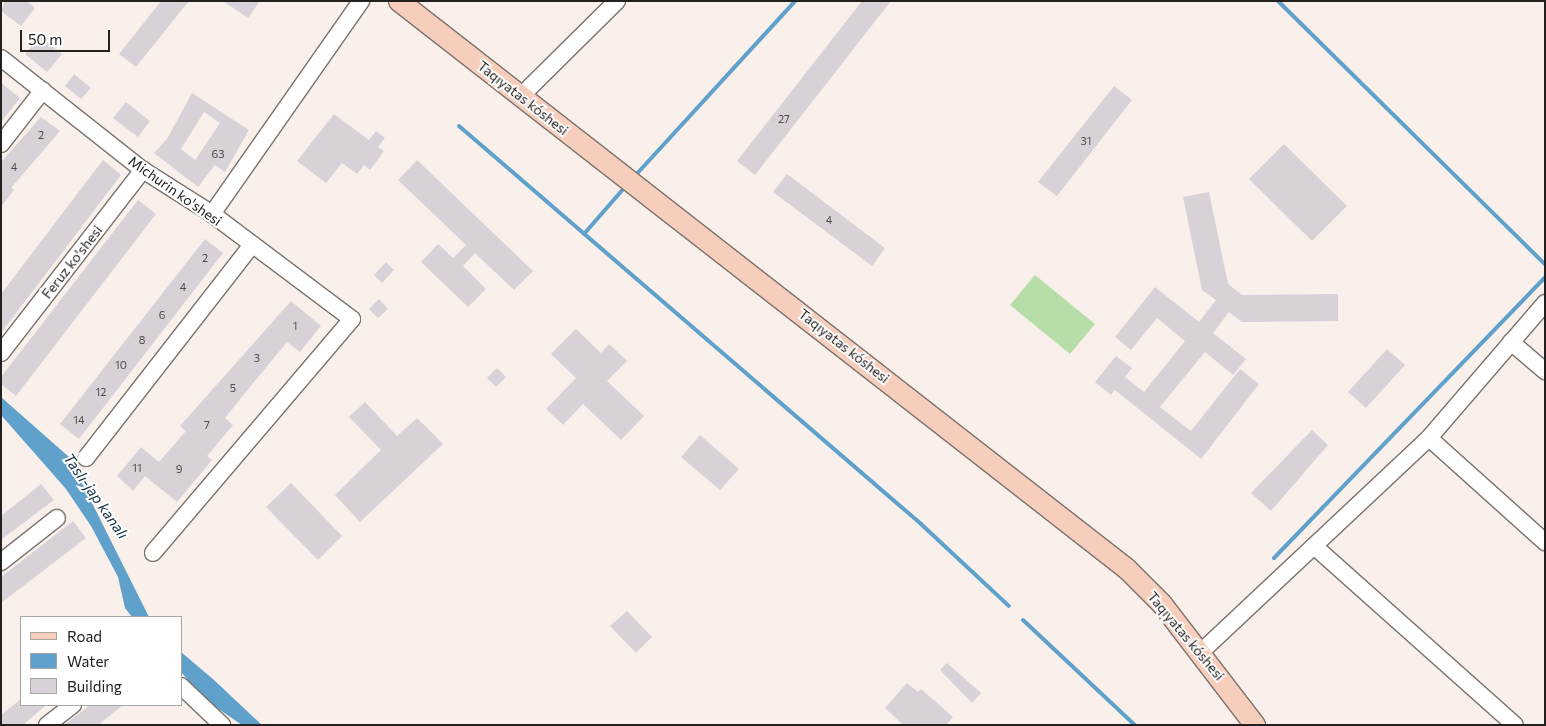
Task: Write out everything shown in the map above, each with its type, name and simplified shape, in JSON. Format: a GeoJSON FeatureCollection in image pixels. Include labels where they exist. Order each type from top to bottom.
{"type":"FeatureCollection","features":[{"type":"Feature","properties":{"kind":"main road","name":"Taqıyatas kóshesi"},"geometry":{"type":"LineString","coordinates":[[400,2],[1127,569],[1201,652],[1256,725]]}},
{"type":"Feature","properties":{"kind":"street"},"geometry":{"type":"LineString","coordinates":[[212,214],[362,1]]}},
{"type":"Feature","properties":{"kind":"street"},"geometry":{"type":"LineString","coordinates":[[521,96],[616,1]]}},
{"type":"Feature","properties":{"kind":"street","name":"Michurin ko'shesi"},"geometry":{"type":"LineString","coordinates":[[1,58],[143,170],[212,214],[252,246],[352,319],[153,553]]}},
{"type":"Feature","properties":{"kind":"street"},"geometry":{"type":"LineString","coordinates":[[1,144],[43,90]]}},
{"type":"Feature","properties":{"kind":"street","name":"Feruz ko'shesi"},"geometry":{"type":"LineString","coordinates":[[1,353],[143,170]]}},
{"type":"Feature","properties":{"kind":"street"},"geometry":{"type":"LineString","coordinates":[[86,458],[252,246]]}},
{"type":"Feature","properties":{"kind":"street"},"geometry":{"type":"LineString","coordinates":[[1201,652],[1429,438],[1545,303]]}},
{"type":"Feature","properties":{"kind":"street"},"geometry":{"type":"LineString","coordinates":[[1511,342],[1545,371]]}},
{"type":"Feature","properties":{"kind":"street"},"geometry":{"type":"LineString","coordinates":[[1429,438],[1545,542]]}},
{"type":"Feature","properties":{"kind":"street"},"geometry":{"type":"LineString","coordinates":[[1,562],[57,518]]}},
{"type":"Feature","properties":{"kind":"street"},"geometry":{"type":"LineString","coordinates":[[1314,546],[1515,725]]}},
{"type":"Feature","properties":{"kind":"street"},"geometry":{"type":"LineString","coordinates":[[182,687],[222,725]]}},
{"type":"Feature","properties":{"kind":"street"},"geometry":{"type":"LineString","coordinates":[[47,725],[72,706]]}},
{"type":"Feature","properties":{"kind":"green space"},"geometry":{"type":"Polygon","coordinates":[[[1035,275],[1095,324],[1070,354],[1010,305],[1035,275]]]}},
{"type":"Feature","properties":{"kind":"water"},"geometry":{"type":"Polygon","coordinates":[[[1,397],[69,457],[148,616],[131,616],[125,608],[118,577],[91,526],[66,489],[1,415],[1,397]]]}},
{"type":"Feature","properties":{"kind":"water"},"geometry":{"type":"Polygon","coordinates":[[[182,653],[262,725],[242,725],[204,699],[182,673],[182,653]]]}},
{"type":"Feature","properties":{"kind":"building"},"geometry":{"type":"Polygon","coordinates":[[[5,1],[27,1],[35,8],[21,26],[1,11],[5,1]]]}},
{"type":"Feature","properties":{"kind":"building"},"geometry":{"type":"Polygon","coordinates":[[[161,1],[189,1],[136,67],[119,54],[161,1]]]}},
{"type":"Feature","properties":{"kind":"building"},"geometry":{"type":"Polygon","coordinates":[[[223,1],[260,1],[248,18],[223,1]]]}},
{"type":"Feature","properties":{"kind":"building"},"geometry":{"type":"Polygon","coordinates":[[[862,1],[891,1],[755,175],[737,161],[862,1]]]}},
{"type":"Feature","properties":{"kind":"building"},"geometry":{"type":"Polygon","coordinates":[[[40,36],[62,54],[47,72],[25,54],[40,36]]]}},
{"type":"Feature","properties":{"kind":"building"},"geometry":{"type":"Polygon","coordinates":[[[74,74],[91,88],[81,99],[65,86],[74,74]]]}},
{"type":"Feature","properties":{"kind":"building"},"geometry":{"type":"Polygon","coordinates":[[[1,83],[20,98],[1,122],[1,83]]]}},
{"type":"Feature","properties":{"kind":"building"},"geometry":{"type":"Polygon","coordinates":[[[1114,86],[1132,100],[1057,196],[1038,182],[1114,86]]]}},
{"type":"Feature","properties":{"kind":"building"},"geometry":{"type":"Polygon","coordinates":[[[192,93],[249,130],[225,172],[215,165],[198,187],[154,153],[167,139],[192,93]],[[204,112],[181,149],[195,160],[220,123],[204,112]]]}},
{"type":"Feature","properties":{"kind":"building"},"geometry":{"type":"Polygon","coordinates":[[[126,102],[150,121],[138,137],[113,118],[126,102]]]}},
{"type":"Feature","properties":{"kind":"building"},"geometry":{"type":"Polygon","coordinates":[[[334,114],[369,140],[376,131],[385,138],[378,147],[384,151],[370,170],[364,165],[357,174],[342,163],[326,183],[297,161],[334,114]]]}},
{"type":"Feature","properties":{"kind":"building"},"geometry":{"type":"Polygon","coordinates":[[[41,117],[60,131],[11,188],[14,190],[1,207],[1,162],[41,117]]]}},
{"type":"Feature","properties":{"kind":"building"},"geometry":{"type":"Polygon","coordinates":[[[1284,144],[1347,206],[1312,241],[1249,179],[1284,144]]]}},
{"type":"Feature","properties":{"kind":"building"},"geometry":{"type":"Polygon","coordinates":[[[103,160],[121,175],[1,333],[1,294],[103,160]]]}},
{"type":"Feature","properties":{"kind":"building"},"geometry":{"type":"Polygon","coordinates":[[[417,160],[533,271],[514,290],[475,253],[463,266],[486,289],[468,307],[421,262],[438,244],[453,258],[466,245],[398,180],[417,160]]]}},
{"type":"Feature","properties":{"kind":"building"},"geometry":{"type":"Polygon","coordinates":[[[787,174],[885,248],[872,266],[773,192],[787,174]]]}},
{"type":"Feature","properties":{"kind":"building"},"geometry":{"type":"Polygon","coordinates":[[[1209,192],[1228,284],[1242,295],[1338,294],[1338,321],[1242,322],[1229,312],[1213,333],[1246,359],[1233,375],[1205,352],[1160,407],[1191,431],[1240,369],[1259,384],[1201,459],[1115,390],[1111,395],[1095,382],[1116,356],[1132,368],[1125,377],[1144,392],[1185,341],[1157,318],[1131,350],[1115,337],[1155,287],[1199,322],[1216,300],[1202,290],[1183,197],[1209,192]]]}},
{"type":"Feature","properties":{"kind":"building"},"geometry":{"type":"Polygon","coordinates":[[[138,200],[156,214],[16,396],[1,384],[1,377],[138,200]]]}},
{"type":"Feature","properties":{"kind":"building"},"geometry":{"type":"Polygon","coordinates":[[[205,239],[223,253],[79,439],[60,424],[205,239]]]}},
{"type":"Feature","properties":{"kind":"building"},"geometry":{"type":"Polygon","coordinates":[[[386,262],[394,270],[382,283],[374,275],[386,262]]]}},
{"type":"Feature","properties":{"kind":"building"},"geometry":{"type":"Polygon","coordinates":[[[379,299],[388,309],[378,318],[369,309],[379,299]]]}},
{"type":"Feature","properties":{"kind":"building"},"geometry":{"type":"Polygon","coordinates":[[[291,301],[321,326],[300,352],[287,342],[254,382],[225,418],[233,425],[207,456],[212,460],[177,502],[145,476],[133,491],[117,476],[141,447],[159,462],[186,431],[180,426],[291,301]]]}},
{"type":"Feature","properties":{"kind":"building"},"geometry":{"type":"Polygon","coordinates":[[[576,329],[601,353],[609,344],[627,361],[607,381],[644,416],[621,440],[583,404],[563,425],[546,409],[576,378],[551,354],[576,329]]]}},
{"type":"Feature","properties":{"kind":"building"},"geometry":{"type":"Polygon","coordinates":[[[1387,349],[1405,365],[1366,408],[1348,392],[1387,349]]]}},
{"type":"Feature","properties":{"kind":"building"},"geometry":{"type":"Polygon","coordinates":[[[497,368],[506,377],[496,387],[487,378],[497,368]]]}},
{"type":"Feature","properties":{"kind":"building"},"geometry":{"type":"Polygon","coordinates":[[[365,402],[397,436],[417,418],[443,444],[360,522],[335,495],[381,450],[349,417],[365,402]]]}},
{"type":"Feature","properties":{"kind":"building"},"geometry":{"type":"Polygon","coordinates":[[[1312,430],[1328,445],[1271,511],[1251,493],[1312,430]]]}},
{"type":"Feature","properties":{"kind":"building"},"geometry":{"type":"Polygon","coordinates":[[[700,435],[739,469],[720,490],[681,457],[700,435]]]}},
{"type":"Feature","properties":{"kind":"building"},"geometry":{"type":"Polygon","coordinates":[[[291,483],[342,536],[318,560],[266,507],[291,483]]]}},
{"type":"Feature","properties":{"kind":"building"},"geometry":{"type":"Polygon","coordinates":[[[41,484],[54,500],[1,540],[1,516],[41,484]]]}},
{"type":"Feature","properties":{"kind":"building"},"geometry":{"type":"Polygon","coordinates":[[[73,521],[86,538],[1,603],[1,577],[73,521]]]}},
{"type":"Feature","properties":{"kind":"building"},"geometry":{"type":"Polygon","coordinates":[[[627,611],[652,637],[636,653],[610,626],[627,611]]]}},
{"type":"Feature","properties":{"kind":"building"},"geometry":{"type":"Polygon","coordinates":[[[947,663],[981,693],[972,703],[940,670],[947,663]]]}},
{"type":"Feature","properties":{"kind":"building"},"geometry":{"type":"Polygon","coordinates":[[[907,683],[918,692],[921,689],[953,717],[946,725],[903,725],[885,708],[907,683]]]}},
{"type":"Feature","properties":{"kind":"building"},"geometry":{"type":"Polygon","coordinates":[[[20,700],[20,706],[45,706],[23,725],[1,725],[1,715],[20,700]]]}},
{"type":"Feature","properties":{"kind":"building"},"geometry":{"type":"Polygon","coordinates":[[[89,706],[122,706],[98,725],[64,725],[89,706]]]}},
{"type":"Feature","properties":{"kind":"waterway"},"geometry":{"type":"LineString","coordinates":[[633,178],[795,1]]}},
{"type":"Feature","properties":{"kind":"waterway"},"geometry":{"type":"LineString","coordinates":[[1278,1],[1545,264]]}},
{"type":"Feature","properties":{"kind":"waterway"},"geometry":{"type":"LineString","coordinates":[[459,126],[921,524],[1009,606]]}},
{"type":"Feature","properties":{"kind":"waterway"},"geometry":{"type":"LineString","coordinates":[[584,234],[625,187]]}},
{"type":"Feature","properties":{"kind":"waterway"},"geometry":{"type":"LineString","coordinates":[[1274,558],[1545,277]]}},
{"type":"Feature","properties":{"kind":"waterway"},"geometry":{"type":"LineString","coordinates":[[1023,620],[1135,725]]}},
{"type":"Feature","properties":{"kind":"water label","name":"Taslı-jap kanalı"},"geometry":{"type":"Point","coordinates":[96,496]}}]}
